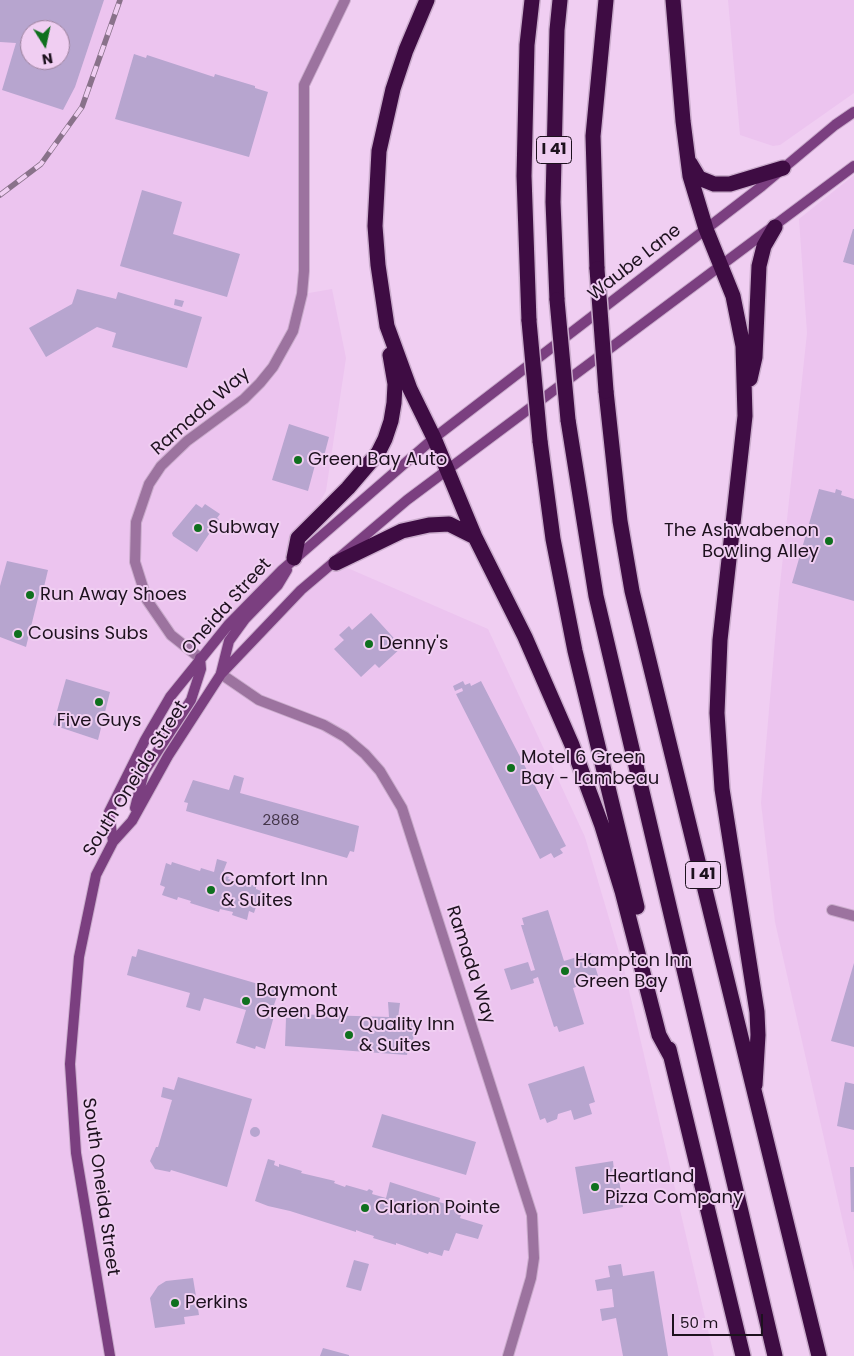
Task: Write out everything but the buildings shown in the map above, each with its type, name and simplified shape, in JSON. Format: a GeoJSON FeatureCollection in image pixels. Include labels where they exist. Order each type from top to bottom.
{"type":"FeatureCollection","features":[{"type":"Feature","properties":{"kind":"highway"},"geometry":{"type":"LineString","coordinates":[[294,558],[298,538],[348,488],[378,453],[392,421],[395,384],[376,243],[379,151],[393,89],[406,50],[427,0]]}},
{"type":"Feature","properties":{"kind":"highway"},"geometry":{"type":"LineString","coordinates":[[532,0],[527,45],[524,176],[529,321],[540,441],[553,539],[575,652],[743,1356]]}},
{"type":"Feature","properties":{"kind":"highway","name":"I 41"},"geometry":{"type":"LineString","coordinates":[[560,0],[557,30],[553,202],[557,300],[568,420],[596,596],[775,1356]]}},
{"type":"Feature","properties":{"kind":"highway","name":"I 41"},"geometry":{"type":"LineString","coordinates":[[606,0],[592,136],[597,269],[606,391],[620,521],[632,591],[755,1085],[819,1356]]}},
{"type":"Feature","properties":{"kind":"highway"},"geometry":{"type":"LineString","coordinates":[[673,0],[687,156],[694,194],[731,289],[739,319],[745,392],[743,433],[719,654],[717,713],[722,789],[757,1018],[755,1085]]}},
{"type":"Feature","properties":{"kind":"highway"},"geometry":{"type":"LineString","coordinates":[[687,156],[699,178],[714,184],[730,184],[784,168]]}},
{"type":"Feature","properties":{"kind":"highway"},"geometry":{"type":"LineString","coordinates":[[745,392],[755,356],[759,266],[764,246],[775,227]]}},
{"type":"Feature","properties":{"kind":"highway"},"geometry":{"type":"LineString","coordinates":[[387,326],[410,389],[434,438],[446,471],[475,537],[526,637],[572,745],[602,826],[622,891],[659,1035],[671,1057]]}},
{"type":"Feature","properties":{"kind":"highway"},"geometry":{"type":"LineString","coordinates":[[336,563],[402,531],[429,525],[449,524],[475,537]]}},
{"type":"Feature","properties":{"kind":"street","name":"Ramada Way"},"geometry":{"type":"LineString","coordinates":[[200,658],[171,635],[147,600],[135,562],[136,522],[146,492],[161,466],[187,441],[244,399],[260,383],[273,367],[293,331],[302,294],[304,271],[302,169],[304,85],[345,0]]}},
{"type":"Feature","properties":{"kind":"street","name":"Waube Lane"},"geometry":{"type":"LineString","coordinates":[[434,438],[854,112]]}},
{"type":"Feature","properties":{"kind":"street"},"geometry":{"type":"LineString","coordinates":[[446,471],[775,227],[854,166]]}},
{"type":"Feature","properties":{"kind":"street","name":"Oneida Street"},"geometry":{"type":"LineString","coordinates":[[113,842],[109,812],[145,740],[170,697],[200,658],[229,624],[294,558],[434,438]]}},
{"type":"Feature","properties":{"kind":"street","name":"South Oneida Street"},"geometry":{"type":"LineString","coordinates":[[110,1356],[76,1153],[70,1064],[79,957],[96,875],[113,842],[132,821],[168,756],[221,674],[301,590],[336,563],[407,500],[446,471]]}},
{"type":"Feature","properties":{"kind":"street"},"geometry":{"type":"LineString","coordinates":[[221,674],[229,641],[245,619],[278,586],[294,558]]}},
{"type":"Feature","properties":{"kind":"street"},"geometry":{"type":"LineString","coordinates":[[132,821],[144,772],[191,700],[201,669],[200,658]]}},
{"type":"Feature","properties":{"kind":"street","name":"Ramada Way"},"geometry":{"type":"LineString","coordinates":[[221,674],[250,696],[324,725],[345,737],[365,754],[380,771],[402,808],[532,1215],[534,1258],[531,1278],[508,1356]]}},
{"type":"Feature","properties":{"kind":"street"},"geometry":{"type":"LineString","coordinates":[[832,910],[854,916]]}},
{"type":"Feature","properties":{"kind":"shaded area"},"geometry":{"type":"Polygon","coordinates":[[[0,0],[345,0],[304,85],[303,294],[332,289],[346,358],[326,491],[282,570],[170,697],[109,812],[113,842],[221,674],[336,563],[488,629],[585,837],[624,969],[714,1356],[0,1356],[0,0]]]}},
{"type":"Feature","properties":{"kind":"shaded area"},"geometry":{"type":"Polygon","coordinates":[[[728,0],[854,0],[854,93],[780,145],[773,146],[740,135],[728,0]]]}},
{"type":"Feature","properties":{"kind":"shaded area"},"geometry":{"type":"Polygon","coordinates":[[[854,175],[854,1271],[775,922],[761,803],[779,594],[807,333],[799,219],[854,175]]]}},
{"type":"Feature","properties":{"kind":"railway"},"geometry":{"type":"LineString","coordinates":[[0,195],[41,164],[82,107],[120,0]]}},
{"type":"Feature","properties":{"kind":"place","name":"Green Bay Auto"},"geometry":{"type":"Point","coordinates":[298,460]}},
{"type":"Feature","properties":{"kind":"place","name":"Subway"},"geometry":{"type":"Point","coordinates":[198,528]}},
{"type":"Feature","properties":{"kind":"place","name":"The Ashwabenon Bowling Alley"},"geometry":{"type":"Point","coordinates":[829,541]}},
{"type":"Feature","properties":{"kind":"place","name":"Run Away Shoes"},"geometry":{"type":"Point","coordinates":[30,595]}},
{"type":"Feature","properties":{"kind":"place","name":"Cousins Subs"},"geometry":{"type":"Point","coordinates":[18,634]}},
{"type":"Feature","properties":{"kind":"place","name":"Denny's"},"geometry":{"type":"Point","coordinates":[369,644]}},
{"type":"Feature","properties":{"kind":"place","name":"Five Guys"},"geometry":{"type":"Point","coordinates":[99,702]}},
{"type":"Feature","properties":{"kind":"place","name":"Motel 6 Green Bay - Lambeau"},"geometry":{"type":"Point","coordinates":[511,768]}},
{"type":"Feature","properties":{"kind":"place","name":"Comfort Inn & Suites"},"geometry":{"type":"Point","coordinates":[211,890]}},
{"type":"Feature","properties":{"kind":"place","name":"Hampton Inn Green Bay"},"geometry":{"type":"Point","coordinates":[565,971]}},
{"type":"Feature","properties":{"kind":"place","name":"Baymont Green Bay"},"geometry":{"type":"Point","coordinates":[246,1001]}},
{"type":"Feature","properties":{"kind":"place","name":"Quality Inn & Suites"},"geometry":{"type":"Point","coordinates":[349,1035]}},
{"type":"Feature","properties":{"kind":"place","name":"Heartland Pizza Company"},"geometry":{"type":"Point","coordinates":[595,1187]}},
{"type":"Feature","properties":{"kind":"place","name":"Clarion Pointe"},"geometry":{"type":"Point","coordinates":[365,1208]}},
{"type":"Feature","properties":{"kind":"place","name":"Perkins"},"geometry":{"type":"Point","coordinates":[175,1303]}}]}
